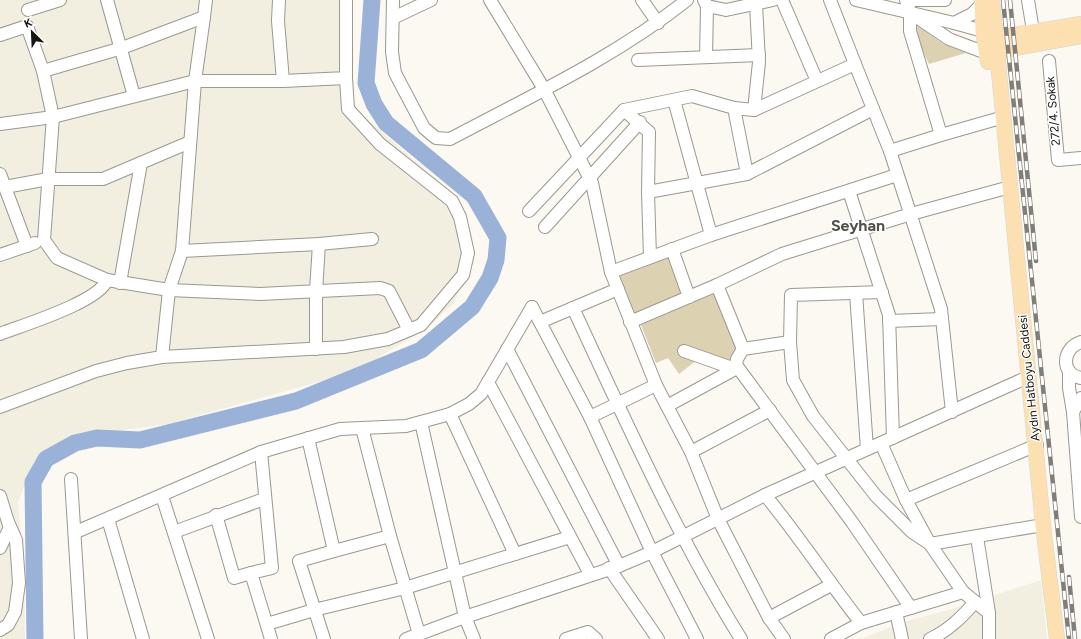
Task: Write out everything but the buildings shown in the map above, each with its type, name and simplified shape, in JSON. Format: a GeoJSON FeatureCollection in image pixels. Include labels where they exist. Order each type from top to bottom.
{"type":"FeatureCollection","features":[{"type":"Feature","properties":{"kind":"main road","name":"Aydın Hatboyu Caddesi"},"geometry":{"type":"LineString","coordinates":[[985,2],[990,43],[1004,116],[1028,377],[1037,445],[1043,525],[1057,639]]}},
{"type":"Feature","properties":{"kind":"main road"},"geometry":{"type":"LineString","coordinates":[[990,43],[1033,31],[1081,24]]}},
{"type":"Feature","properties":{"kind":"main road"},"geometry":{"type":"LineString","coordinates":[[990,43],[1081,36]]}},
{"type":"Feature","properties":{"kind":"street"},"geometry":{"type":"LineString","coordinates":[[28,10],[60,0]]}},
{"type":"Feature","properties":{"kind":"street"},"geometry":{"type":"LineString","coordinates":[[107,0],[122,48],[134,96]]}},
{"type":"Feature","properties":{"kind":"street"},"geometry":{"type":"LineString","coordinates":[[162,357],[169,290],[182,251],[195,81],[206,0]]}},
{"type":"Feature","properties":{"kind":"street"},"geometry":{"type":"LineString","coordinates":[[279,0],[278,21],[283,81]]}},
{"type":"Feature","properties":{"kind":"street"},"geometry":{"type":"LineString","coordinates":[[0,407],[96,371],[127,363],[162,357],[344,347],[388,339],[421,325],[463,275],[468,254],[460,217],[452,201],[380,144],[348,109],[346,78],[346,0]]}},
{"type":"Feature","properties":{"kind":"street"},"geometry":{"type":"LineString","coordinates":[[393,0],[392,52],[396,73],[424,128],[436,138],[450,139],[623,46],[658,23],[687,0]]}},
{"type":"Feature","properties":{"kind":"street"},"geometry":{"type":"LineString","coordinates":[[392,18],[430,0]]}},
{"type":"Feature","properties":{"kind":"street"},"geometry":{"type":"LineString","coordinates":[[490,0],[544,89],[578,158],[590,178],[611,272],[656,385],[691,452],[718,519],[769,618],[784,639]]}},
{"type":"Feature","properties":{"kind":"street"},"geometry":{"type":"LineString","coordinates":[[642,0],[658,23]]}},
{"type":"Feature","properties":{"kind":"street"},"geometry":{"type":"LineString","coordinates":[[782,0],[817,81]]}},
{"type":"Feature","properties":{"kind":"street"},"geometry":{"type":"LineString","coordinates":[[830,0],[890,151],[941,309],[952,412]]}},
{"type":"Feature","properties":{"kind":"street"},"geometry":{"type":"LineString","coordinates":[[856,0],[954,23],[990,43]]}},
{"type":"Feature","properties":{"kind":"street"},"geometry":{"type":"LineString","coordinates":[[906,0],[910,12],[910,31],[941,135]]}},
{"type":"Feature","properties":{"kind":"street"},"geometry":{"type":"LineString","coordinates":[[913,0],[945,0]]}},
{"type":"Feature","properties":{"kind":"street"},"geometry":{"type":"LineString","coordinates":[[1028,0],[1033,31]]}},
{"type":"Feature","properties":{"kind":"street"},"geometry":{"type":"LineString","coordinates":[[706,57],[705,3],[726,10],[765,1],[754,110]]}},
{"type":"Feature","properties":{"kind":"street"},"geometry":{"type":"LineString","coordinates":[[954,23],[972,14],[985,2]]}},
{"type":"Feature","properties":{"kind":"street"},"geometry":{"type":"LineString","coordinates":[[910,12],[948,39],[990,43]]}},
{"type":"Feature","properties":{"kind":"street"},"geometry":{"type":"LineString","coordinates":[[43,71],[122,48],[204,17]]}},
{"type":"Feature","properties":{"kind":"street"},"geometry":{"type":"LineString","coordinates":[[0,36],[27,26],[43,71],[53,117],[44,240],[56,258],[107,280],[169,290],[260,294],[380,288],[389,291],[408,330]]}},
{"type":"Feature","properties":{"kind":"street"},"geometry":{"type":"LineString","coordinates":[[638,60],[759,54]]}},
{"type":"Feature","properties":{"kind":"street","name":"272/4. Sokak"},"geometry":{"type":"LineString","coordinates":[[1049,61],[1058,160],[1081,158]]}},
{"type":"Feature","properties":{"kind":"street"},"geometry":{"type":"LineString","coordinates":[[529,211],[624,110],[692,96],[734,108],[754,110],[855,64]]}},
{"type":"Feature","properties":{"kind":"street"},"geometry":{"type":"LineString","coordinates":[[0,124],[53,117],[195,81],[283,81],[346,78]]}},
{"type":"Feature","properties":{"kind":"street"},"geometry":{"type":"LineString","coordinates":[[674,100],[711,235]]}},
{"type":"Feature","properties":{"kind":"street"},"geometry":{"type":"LineString","coordinates":[[734,108],[747,174]]}},
{"type":"Feature","properties":{"kind":"street"},"geometry":{"type":"LineString","coordinates":[[648,192],[697,185],[747,174],[873,109]]}},
{"type":"Feature","properties":{"kind":"street"},"geometry":{"type":"LineString","coordinates":[[624,110],[640,122],[649,132],[648,192],[650,257]]}},
{"type":"Feature","properties":{"kind":"street"},"geometry":{"type":"LineString","coordinates":[[890,151],[1004,116]]}},
{"type":"Feature","properties":{"kind":"street"},"geometry":{"type":"LineString","coordinates":[[545,226],[640,122]]}},
{"type":"Feature","properties":{"kind":"street"},"geometry":{"type":"LineString","coordinates":[[5,187],[48,179],[103,179],[190,142]]}},
{"type":"Feature","properties":{"kind":"street"},"geometry":{"type":"LineString","coordinates":[[120,282],[141,163]]}},
{"type":"Feature","properties":{"kind":"street"},"geometry":{"type":"LineString","coordinates":[[0,174],[27,246]]}},
{"type":"Feature","properties":{"kind":"street"},"geometry":{"type":"LineString","coordinates":[[611,272],[711,235],[898,175]]}},
{"type":"Feature","properties":{"kind":"street"},"geometry":{"type":"LineString","coordinates":[[630,322],[717,285],[782,254],[911,214],[1010,187]]}},
{"type":"Feature","properties":{"kind":"street"},"geometry":{"type":"LineString","coordinates":[[849,191],[860,229],[882,292],[889,321],[887,440],[906,500],[930,544],[963,592],[989,614]]}},
{"type":"Feature","properties":{"kind":"street"},"geometry":{"type":"LineString","coordinates":[[182,251],[319,244],[372,239]]}},
{"type":"Feature","properties":{"kind":"street"},"geometry":{"type":"LineString","coordinates":[[0,255],[44,240]]}},
{"type":"Feature","properties":{"kind":"street"},"geometry":{"type":"LineString","coordinates":[[316,349],[316,291],[319,244]]}},
{"type":"Feature","properties":{"kind":"street"},"geometry":{"type":"LineString","coordinates":[[672,249],[689,297]]}},
{"type":"Feature","properties":{"kind":"street"},"geometry":{"type":"LineString","coordinates":[[0,334],[60,312],[92,296],[105,287],[107,280]]}},
{"type":"Feature","properties":{"kind":"street"},"geometry":{"type":"LineString","coordinates":[[717,285],[743,349]]}},
{"type":"Feature","properties":{"kind":"street"},"geometry":{"type":"LineString","coordinates":[[540,322],[618,289]]}},
{"type":"Feature","properties":{"kind":"street"},"geometry":{"type":"LineString","coordinates":[[882,292],[791,295],[790,342],[793,380],[813,416],[876,496],[912,532],[930,544],[1043,525]]}},
{"type":"Feature","properties":{"kind":"street"},"geometry":{"type":"LineString","coordinates":[[856,293],[867,450]]}},
{"type":"Feature","properties":{"kind":"street"},"geometry":{"type":"LineString","coordinates":[[76,532],[261,452],[340,429],[406,426],[450,414],[469,404],[481,394],[532,307],[590,417],[652,552],[684,617],[697,639]]}},
{"type":"Feature","properties":{"kind":"street"},"geometry":{"type":"LineString","coordinates":[[573,308],[683,536],[717,600],[740,639]]}},
{"type":"Feature","properties":{"kind":"street"},"geometry":{"type":"LineString","coordinates":[[889,321],[942,319]]}},
{"type":"Feature","properties":{"kind":"street"},"geometry":{"type":"LineString","coordinates":[[1079,341],[1068,351],[1066,356],[1073,412],[1081,517]]}},
{"type":"Feature","properties":{"kind":"street"},"geometry":{"type":"LineString","coordinates":[[667,406],[735,368],[739,353],[743,349],[790,342]]}},
{"type":"Feature","properties":{"kind":"street"},"geometry":{"type":"LineString","coordinates":[[507,349],[614,567],[658,639]]}},
{"type":"Feature","properties":{"kind":"street"},"geometry":{"type":"LineString","coordinates":[[684,351],[735,368],[770,410],[911,608]]}},
{"type":"Feature","properties":{"kind":"street"},"geometry":{"type":"LineString","coordinates":[[1069,371],[1081,378]]}},
{"type":"Feature","properties":{"kind":"street"},"geometry":{"type":"LineString","coordinates":[[406,639],[465,617],[614,567],[652,552],[765,495],[1028,377]]}},
{"type":"Feature","properties":{"kind":"street"},"geometry":{"type":"LineString","coordinates":[[488,382],[590,574]]}},
{"type":"Feature","properties":{"kind":"street"},"geometry":{"type":"LineString","coordinates":[[590,417],[656,385]]}},
{"type":"Feature","properties":{"kind":"street"},"geometry":{"type":"LineString","coordinates":[[1073,412],[1081,398]]}},
{"type":"Feature","properties":{"kind":"street"},"geometry":{"type":"LineString","coordinates":[[691,452],[770,410]]}},
{"type":"Feature","properties":{"kind":"street"},"geometry":{"type":"LineString","coordinates":[[450,414],[515,554]]}},
{"type":"Feature","properties":{"kind":"street"},"geometry":{"type":"LineString","coordinates":[[421,422],[465,617],[474,639]]}},
{"type":"Feature","properties":{"kind":"street"},"geometry":{"type":"LineString","coordinates":[[362,428],[390,536],[419,634]]}},
{"type":"Feature","properties":{"kind":"street"},"geometry":{"type":"LineString","coordinates":[[308,438],[334,551]]}},
{"type":"Feature","properties":{"kind":"street"},"geometry":{"type":"LineString","coordinates":[[906,500],[1037,445]]}},
{"type":"Feature","properties":{"kind":"street"},"geometry":{"type":"LineString","coordinates":[[216,515],[234,578],[272,568],[264,500],[261,452]]}},
{"type":"Feature","properties":{"kind":"street"},"geometry":{"type":"LineString","coordinates":[[71,479],[76,532],[81,639]]}},
{"type":"Feature","properties":{"kind":"street"},"geometry":{"type":"LineString","coordinates":[[765,495],[791,527],[831,585],[861,623]]}},
{"type":"Feature","properties":{"kind":"street"},"geometry":{"type":"LineString","coordinates":[[0,496],[16,540],[19,584],[15,612],[8,626],[0,630]]}},
{"type":"Feature","properties":{"kind":"street"},"geometry":{"type":"LineString","coordinates":[[162,496],[208,639]]}},
{"type":"Feature","properties":{"kind":"street"},"geometry":{"type":"LineString","coordinates":[[174,532],[216,515],[264,500]]}},
{"type":"Feature","properties":{"kind":"street"},"geometry":{"type":"LineString","coordinates":[[108,519],[143,639]]}},
{"type":"Feature","properties":{"kind":"street"},"geometry":{"type":"LineString","coordinates":[[0,548],[10,527]]}},
{"type":"Feature","properties":{"kind":"street"},"geometry":{"type":"LineString","coordinates":[[324,639],[299,560],[390,536]]}},
{"type":"Feature","properties":{"kind":"street"},"geometry":{"type":"LineString","coordinates":[[267,624],[314,610],[405,588],[570,537]]}},
{"type":"Feature","properties":{"kind":"street"},"geometry":{"type":"LineString","coordinates":[[977,537],[989,614],[989,639]]}},
{"type":"Feature","properties":{"kind":"street"},"geometry":{"type":"LineString","coordinates":[[251,574],[271,639]]}},
{"type":"Feature","properties":{"kind":"street"},"geometry":{"type":"LineString","coordinates":[[769,618],[831,585]]}},
{"type":"Feature","properties":{"kind":"street"},"geometry":{"type":"LineString","coordinates":[[831,639],[861,623],[963,592]]}},
{"type":"Feature","properties":{"kind":"street"},"geometry":{"type":"LineString","coordinates":[[930,639],[939,635],[959,620],[975,602]]}},
{"type":"Feature","properties":{"kind":"street"},"geometry":{"type":"LineString","coordinates":[[896,612],[902,639]]}},
{"type":"Feature","properties":{"kind":"street"},"geometry":{"type":"LineString","coordinates":[[566,639],[588,632],[596,639]]}},
{"type":"Feature","properties":{"kind":"shaded area"},"geometry":{"type":"Polygon","coordinates":[[[0,0],[352,0],[349,41],[353,99],[358,111],[460,200],[473,253],[455,302],[426,329],[354,372],[168,424],[67,438],[34,461],[18,503],[24,566],[25,639],[0,639],[0,0]]]}},
{"type":"Feature","properties":{"kind":"shaded area"},"geometry":{"type":"Polygon","coordinates":[[[918,26],[943,44],[966,53],[929,64],[914,33],[918,26]]]}},
{"type":"Feature","properties":{"kind":"shaded area"},"geometry":{"type":"Polygon","coordinates":[[[672,249],[689,297],[630,322],[611,272],[672,249]]]}},
{"type":"Feature","properties":{"kind":"shaded area"},"geometry":{"type":"Polygon","coordinates":[[[714,294],[739,353],[735,369],[701,357],[679,374],[668,358],[656,363],[641,325],[714,294]]]}},
{"type":"Feature","properties":{"kind":"shaded area"},"geometry":{"type":"Polygon","coordinates":[[[1041,580],[1047,639],[861,639],[903,622],[955,608],[1041,580]]]}},
{"type":"Feature","properties":{"kind":"waterway"},"geometry":{"type":"LineString","coordinates":[[35,639],[33,482],[46,459],[75,443],[97,438],[140,440],[296,401],[421,350],[472,307],[490,278],[496,260],[498,238],[474,196],[386,123],[374,104],[366,83],[372,0]]}},
{"type":"Feature","properties":{"kind":"railway"},"geometry":{"type":"LineString","coordinates":[[1003,0],[1069,639]]}},
{"type":"Feature","properties":{"kind":"railway"},"geometry":{"type":"LineString","coordinates":[[1010,0],[1036,261]]}},
{"type":"Feature","properties":{"kind":"railway"},"geometry":{"type":"LineString","coordinates":[[1069,577],[1075,639]]}},
{"type":"Feature","properties":{"kind":"district","name":"Seyhan"},"geometry":{"type":"Point","coordinates":[858,225]}}]}
